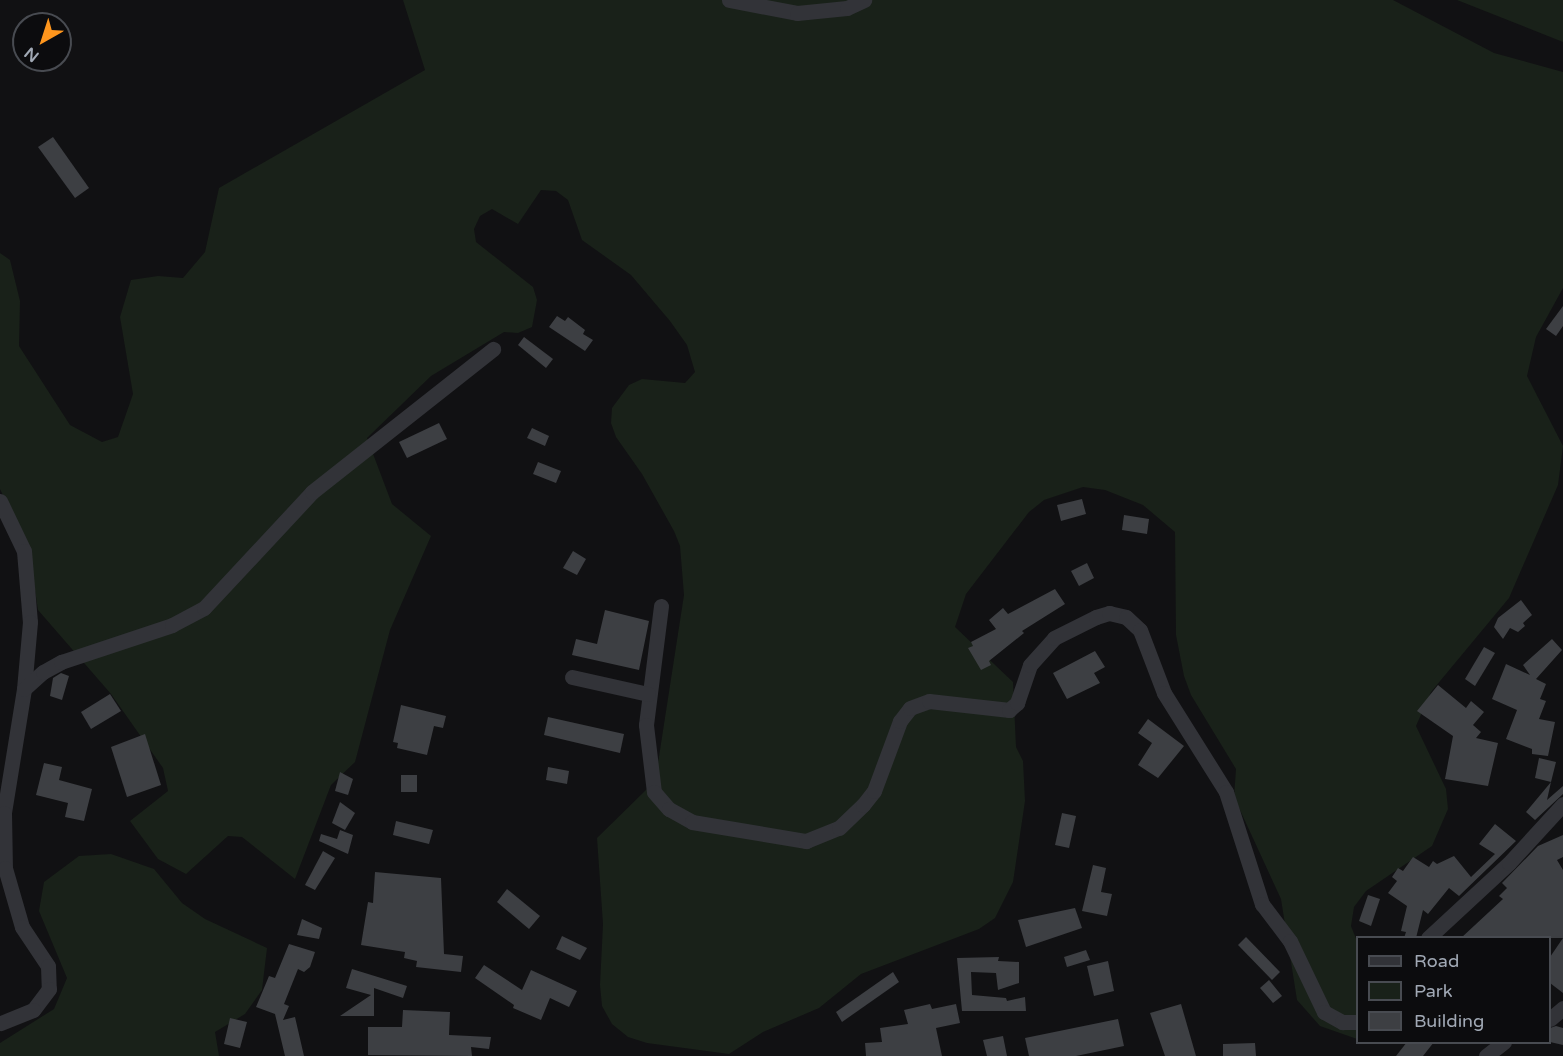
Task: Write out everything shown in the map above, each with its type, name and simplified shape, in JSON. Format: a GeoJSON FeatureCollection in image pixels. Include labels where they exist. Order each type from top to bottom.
{"type":"FeatureCollection","features":[{"type":"Feature","properties":{"kind":"street"},"geometry":{"type":"LineString","coordinates":[[729,0],[797,13],[847,8],[864,0]]}},
{"type":"Feature","properties":{"kind":"street"},"geometry":{"type":"LineString","coordinates":[[24,689],[43,672],[61,662],[172,625],[204,608],[312,492],[493,349]]}},
{"type":"Feature","properties":{"kind":"street"},"geometry":{"type":"LineString","coordinates":[[0,501],[24,550],[30,622],[24,689],[2,813],[5,868],[22,927],[48,966],[49,989],[33,1010],[0,1023]]}},
{"type":"Feature","properties":{"kind":"street"},"geometry":{"type":"LineString","coordinates":[[661,606],[648,694],[649,774],[654,792],[669,809],[692,822],[721,829],[806,841],[840,828],[863,806],[874,791],[900,721],[910,708],[929,701],[1009,710],[1017,703],[1030,665],[1054,638],[1109,613],[1126,617],[1140,630],[1173,709],[1226,792],[1262,904],[1290,941],[1324,1012],[1342,1022],[1356,1022]]}},
{"type":"Feature","properties":{"kind":"street"},"geometry":{"type":"LineString","coordinates":[[572,677],[648,694]]}},
{"type":"Feature","properties":{"kind":"street"},"geometry":{"type":"LineString","coordinates":[[1430,936],[1509,863],[1563,804]]}},
{"type":"Feature","properties":{"kind":"street"},"geometry":{"type":"LineString","coordinates":[[1551,1018],[1563,1008]]}},
{"type":"Feature","properties":{"kind":"street"},"geometry":{"type":"LineString","coordinates":[[1486,1056],[1501,1044]]}},
{"type":"Feature","properties":{"kind":"green space"},"geometry":{"type":"Polygon","coordinates":[[[403,0],[1393,0],[1494,53],[1563,72],[1563,288],[1536,337],[1527,376],[1563,446],[1558,485],[1509,598],[1431,692],[1416,726],[1446,789],[1448,809],[1432,846],[1366,891],[1354,907],[1351,926],[1356,938],[1356,1039],[1320,1026],[1297,1000],[1281,899],[1234,797],[1236,769],[1191,695],[1184,676],[1176,635],[1175,532],[1143,505],[1105,490],[1083,487],[1044,500],[1029,512],[966,594],[955,627],[1013,682],[1016,747],[1023,761],[1025,801],[1013,882],[995,918],[979,929],[861,974],[819,1008],[763,1032],[729,1054],[647,1043],[628,1037],[612,1024],[602,1006],[600,985],[603,924],[597,838],[650,786],[658,763],[684,595],[680,546],[642,474],[616,437],[611,423],[612,408],[629,385],[642,379],[685,383],[695,372],[687,345],[670,321],[631,275],[582,240],[568,200],[556,191],[541,190],[518,224],[492,209],[480,216],[474,229],[476,242],[533,287],[537,300],[532,327],[518,333],[504,332],[431,376],[367,438],[392,504],[431,536],[390,630],[355,762],[331,785],[295,879],[242,837],[228,836],[186,874],[158,859],[130,821],[168,791],[163,768],[111,694],[38,610],[29,551],[0,489],[0,253],[10,260],[20,301],[19,346],[70,425],[102,442],[118,437],[133,394],[120,317],[131,280],[158,276],[183,278],[205,252],[219,188],[425,70],[403,0]]]}},
{"type":"Feature","properties":{"kind":"green space"},"geometry":{"type":"Polygon","coordinates":[[[1457,0],[1563,0],[1563,42],[1457,0]]]}},
{"type":"Feature","properties":{"kind":"green space"},"geometry":{"type":"Polygon","coordinates":[[[111,854],[154,869],[182,903],[205,919],[267,948],[262,990],[245,1014],[215,1032],[219,1056],[0,1056],[0,1043],[54,1009],[67,978],[39,911],[44,882],[79,856],[111,854]]]}},
{"type":"Feature","properties":{"kind":"building"},"geometry":{"type":"Polygon","coordinates":[[[53,137],[89,188],[75,198],[38,147],[53,137]]]}},
{"type":"Feature","properties":{"kind":"building"},"geometry":{"type":"Polygon","coordinates":[[[1563,306],[1563,326],[1556,336],[1546,329],[1563,306]]]}},
{"type":"Feature","properties":{"kind":"building"},"geometry":{"type":"Polygon","coordinates":[[[557,316],[565,321],[568,317],[585,330],[583,334],[593,340],[585,351],[549,327],[557,316]]]}},
{"type":"Feature","properties":{"kind":"building"},"geometry":{"type":"Polygon","coordinates":[[[524,337],[553,359],[546,368],[518,345],[524,337]]]}},
{"type":"Feature","properties":{"kind":"building"},"geometry":{"type":"Polygon","coordinates":[[[439,423],[447,439],[407,458],[399,442],[439,423]]]}},
{"type":"Feature","properties":{"kind":"building"},"geometry":{"type":"Polygon","coordinates":[[[532,428],[549,436],[545,446],[527,438],[532,428]]]}},
{"type":"Feature","properties":{"kind":"building"},"geometry":{"type":"Polygon","coordinates":[[[538,462],[561,471],[556,483],[533,474],[538,462]]]}},
{"type":"Feature","properties":{"kind":"building"},"geometry":{"type":"Polygon","coordinates":[[[1082,499],[1086,514],[1061,521],[1057,505],[1082,499]]]}},
{"type":"Feature","properties":{"kind":"building"},"geometry":{"type":"Polygon","coordinates":[[[1124,515],[1149,519],[1147,534],[1122,530],[1124,515]]]}},
{"type":"Feature","properties":{"kind":"building"},"geometry":{"type":"Polygon","coordinates":[[[573,551],[586,559],[577,575],[563,568],[573,551]]]}},
{"type":"Feature","properties":{"kind":"building"},"geometry":{"type":"Polygon","coordinates":[[[1087,563],[1094,578],[1079,586],[1071,571],[1087,563]]]}},
{"type":"Feature","properties":{"kind":"building"},"geometry":{"type":"Polygon","coordinates":[[[1055,589],[1065,604],[1022,631],[1024,633],[989,661],[991,665],[981,670],[968,648],[973,646],[971,642],[996,629],[989,620],[1003,608],[1008,614],[1055,589]]]}},
{"type":"Feature","properties":{"kind":"building"},"geometry":{"type":"Polygon","coordinates":[[[1521,600],[1532,615],[1523,623],[1525,626],[1518,632],[1510,628],[1503,639],[1494,627],[1498,618],[1521,600]]]}},
{"type":"Feature","properties":{"kind":"building"},"geometry":{"type":"Polygon","coordinates":[[[605,610],[649,621],[639,670],[572,655],[576,639],[597,644],[605,610]]]}},
{"type":"Feature","properties":{"kind":"building"},"geometry":{"type":"Polygon","coordinates":[[[1552,639],[1562,650],[1536,679],[1546,684],[1540,699],[1546,701],[1539,719],[1555,722],[1548,756],[1532,754],[1532,749],[1506,739],[1517,710],[1492,699],[1506,664],[1530,675],[1523,665],[1552,639]]]}},
{"type":"Feature","properties":{"kind":"building"},"geometry":{"type":"Polygon","coordinates":[[[1484,647],[1495,653],[1475,686],[1465,679],[1484,647]]]}},
{"type":"Feature","properties":{"kind":"building"},"geometry":{"type":"Polygon","coordinates":[[[1095,651],[1105,667],[1094,673],[1100,683],[1067,699],[1053,673],[1095,651]]]}},
{"type":"Feature","properties":{"kind":"building"},"geometry":{"type":"Polygon","coordinates":[[[61,673],[69,676],[62,700],[50,696],[53,678],[61,673]]]}},
{"type":"Feature","properties":{"kind":"building"},"geometry":{"type":"Polygon","coordinates":[[[1438,685],[1466,708],[1471,701],[1484,712],[1473,725],[1481,732],[1476,738],[1498,743],[1488,786],[1445,779],[1453,736],[1417,711],[1438,685]]]}},
{"type":"Feature","properties":{"kind":"building"},"geometry":{"type":"Polygon","coordinates":[[[110,694],[121,711],[91,729],[81,712],[110,694]]]}},
{"type":"Feature","properties":{"kind":"building"},"geometry":{"type":"Polygon","coordinates":[[[401,705],[446,716],[443,728],[434,726],[427,755],[397,748],[398,743],[393,742],[401,705]]]}},
{"type":"Feature","properties":{"kind":"building"},"geometry":{"type":"Polygon","coordinates":[[[548,717],[624,734],[620,753],[544,735],[548,717]]]}},
{"type":"Feature","properties":{"kind":"building"},"geometry":{"type":"Polygon","coordinates":[[[1148,719],[1184,746],[1158,778],[1138,765],[1152,743],[1138,733],[1148,719]]]}},
{"type":"Feature","properties":{"kind":"building"},"geometry":{"type":"Polygon","coordinates":[[[145,734],[161,785],[127,797],[111,747],[145,734]]]}},
{"type":"Feature","properties":{"kind":"building"},"geometry":{"type":"Polygon","coordinates":[[[1539,758],[1556,762],[1551,782],[1535,778],[1539,758]]]}},
{"type":"Feature","properties":{"kind":"building"},"geometry":{"type":"Polygon","coordinates":[[[44,763],[62,767],[59,780],[92,789],[84,821],[65,817],[68,803],[36,795],[44,763]]]}},
{"type":"Feature","properties":{"kind":"building"},"geometry":{"type":"Polygon","coordinates":[[[548,767],[569,771],[567,784],[546,780],[548,767]]]}},
{"type":"Feature","properties":{"kind":"building"},"geometry":{"type":"Polygon","coordinates":[[[340,772],[353,779],[348,795],[335,791],[340,772]]]}},
{"type":"Feature","properties":{"kind":"building"},"geometry":{"type":"Polygon","coordinates":[[[401,775],[417,775],[417,792],[401,792],[401,775]]]}},
{"type":"Feature","properties":{"kind":"building"},"geometry":{"type":"Polygon","coordinates":[[[1551,782],[1547,800],[1563,786],[1563,794],[1535,820],[1526,812],[1551,782]]]}},
{"type":"Feature","properties":{"kind":"building"},"geometry":{"type":"Polygon","coordinates":[[[340,802],[355,813],[345,830],[332,823],[340,802]]]}},
{"type":"Feature","properties":{"kind":"building"},"geometry":{"type":"Polygon","coordinates":[[[1062,813],[1076,816],[1069,848],[1055,845],[1062,813]]]}},
{"type":"Feature","properties":{"kind":"building"},"geometry":{"type":"Polygon","coordinates":[[[396,821],[433,830],[429,844],[393,835],[396,821]]]}},
{"type":"Feature","properties":{"kind":"building"},"geometry":{"type":"Polygon","coordinates":[[[1495,824],[1516,841],[1459,896],[1449,888],[1428,914],[1423,910],[1416,936],[1405,936],[1406,932],[1401,931],[1407,906],[1388,893],[1397,881],[1392,877],[1398,868],[1403,871],[1413,857],[1429,867],[1433,861],[1437,864],[1454,856],[1471,877],[1495,854],[1479,844],[1495,824]]]}},
{"type":"Feature","properties":{"kind":"building"},"geometry":{"type":"Polygon","coordinates":[[[340,830],[353,835],[348,854],[319,841],[321,834],[337,839],[340,830]]]}},
{"type":"Feature","properties":{"kind":"building"},"geometry":{"type":"Polygon","coordinates":[[[1563,835],[1563,857],[1557,860],[1563,870],[1563,938],[1463,936],[1503,899],[1499,896],[1507,888],[1502,883],[1538,846],[1563,835]]]}},
{"type":"Feature","properties":{"kind":"building"},"geometry":{"type":"Polygon","coordinates":[[[323,851],[335,858],[315,890],[305,885],[323,851]]]}},
{"type":"Feature","properties":{"kind":"building"},"geometry":{"type":"Polygon","coordinates":[[[1093,865],[1106,868],[1101,892],[1112,894],[1107,916],[1082,911],[1093,865]]]}},
{"type":"Feature","properties":{"kind":"building"},"geometry":{"type":"Polygon","coordinates":[[[375,872],[441,878],[444,954],[463,956],[461,972],[416,967],[417,961],[404,958],[405,952],[361,945],[368,902],[373,903],[375,872]]]}},
{"type":"Feature","properties":{"kind":"building"},"geometry":{"type":"Polygon","coordinates":[[[507,889],[540,916],[529,929],[497,902],[507,889]]]}},
{"type":"Feature","properties":{"kind":"building"},"geometry":{"type":"Polygon","coordinates":[[[1368,895],[1380,899],[1371,926],[1359,921],[1368,895]]]}},
{"type":"Feature","properties":{"kind":"building"},"geometry":{"type":"Polygon","coordinates":[[[1075,908],[1082,928],[1026,947],[1018,920],[1075,908]]]}},
{"type":"Feature","properties":{"kind":"building"},"geometry":{"type":"Polygon","coordinates":[[[302,919],[322,928],[319,939],[297,935],[302,919]]]}},
{"type":"Feature","properties":{"kind":"building"},"geometry":{"type":"Polygon","coordinates":[[[562,936],[587,948],[580,960],[556,949],[562,936]]]}},
{"type":"Feature","properties":{"kind":"building"},"geometry":{"type":"Polygon","coordinates":[[[1246,937],[1280,972],[1272,980],[1238,945],[1246,937]]]}},
{"type":"Feature","properties":{"kind":"building"},"geometry":{"type":"Polygon","coordinates":[[[1563,938],[1563,993],[1551,984],[1551,956],[1563,938]]]}},
{"type":"Feature","properties":{"kind":"building"},"geometry":{"type":"Polygon","coordinates":[[[289,944],[315,952],[310,967],[304,972],[298,969],[284,1004],[289,1006],[283,1020],[295,1017],[304,1056],[285,1056],[275,1014],[256,1007],[269,976],[275,978],[289,944]]]}},
{"type":"Feature","properties":{"kind":"building"},"geometry":{"type":"Polygon","coordinates":[[[1086,950],[1090,960],[1067,967],[1064,957],[1086,950]]]}},
{"type":"Feature","properties":{"kind":"building"},"geometry":{"type":"Polygon","coordinates":[[[999,957],[998,961],[1019,962],[1019,983],[998,990],[996,973],[971,972],[972,995],[1006,998],[1007,1001],[1025,997],[1026,1011],[962,1011],[957,958],[999,957]]]}},
{"type":"Feature","properties":{"kind":"building"},"geometry":{"type":"Polygon","coordinates":[[[1108,961],[1114,991],[1094,996],[1087,966],[1108,961]]]}},
{"type":"Feature","properties":{"kind":"building"},"geometry":{"type":"Polygon","coordinates":[[[484,965],[522,990],[531,970],[577,991],[569,1007],[550,998],[541,1020],[513,1008],[514,1005],[475,978],[484,965]]]}},
{"type":"Feature","properties":{"kind":"building"},"geometry":{"type":"Polygon","coordinates":[[[352,969],[407,986],[403,998],[374,988],[374,1016],[340,1016],[371,995],[346,988],[352,969]]]}},
{"type":"Feature","properties":{"kind":"building"},"geometry":{"type":"Polygon","coordinates":[[[893,972],[899,982],[842,1022],[836,1012],[893,972]]]}},
{"type":"Feature","properties":{"kind":"building"},"geometry":{"type":"Polygon","coordinates":[[[1269,980],[1282,996],[1273,1003],[1260,988],[1269,980]]]}},
{"type":"Feature","properties":{"kind":"building"},"geometry":{"type":"Polygon","coordinates":[[[930,1004],[932,1009],[956,1004],[960,1023],[936,1028],[942,1056],[866,1056],[865,1043],[882,1042],[880,1028],[908,1024],[904,1010],[930,1004]]]}},
{"type":"Feature","properties":{"kind":"building"},"geometry":{"type":"Polygon","coordinates":[[[1181,1004],[1196,1056],[1165,1056],[1150,1013],[1181,1004]]]}},
{"type":"Feature","properties":{"kind":"building"},"geometry":{"type":"Polygon","coordinates":[[[403,1010],[450,1012],[449,1035],[491,1037],[489,1049],[471,1047],[472,1056],[368,1055],[368,1027],[402,1027],[403,1010]]]}},
{"type":"Feature","properties":{"kind":"building"},"geometry":{"type":"Polygon","coordinates":[[[230,1018],[247,1022],[240,1048],[224,1044],[230,1018]]]}},
{"type":"Feature","properties":{"kind":"building"},"geometry":{"type":"Polygon","coordinates":[[[1118,1019],[1124,1046],[1076,1056],[1029,1056],[1025,1038],[1118,1019]]]}},
{"type":"Feature","properties":{"kind":"building"},"geometry":{"type":"Polygon","coordinates":[[[1556,1026],[1563,1028],[1563,1045],[1551,1042],[1551,1028],[1556,1026]]]}},
{"type":"Feature","properties":{"kind":"building"},"geometry":{"type":"Polygon","coordinates":[[[1003,1036],[1007,1056],[987,1056],[983,1040],[1003,1036]]]}},
{"type":"Feature","properties":{"kind":"building"},"geometry":{"type":"Polygon","coordinates":[[[1255,1043],[1256,1056],[1223,1056],[1223,1044],[1255,1043]]]}},
{"type":"Feature","properties":{"kind":"building"},"geometry":{"type":"Polygon","coordinates":[[[1405,1044],[1432,1044],[1423,1056],[1396,1056],[1405,1044]]]}}]}
